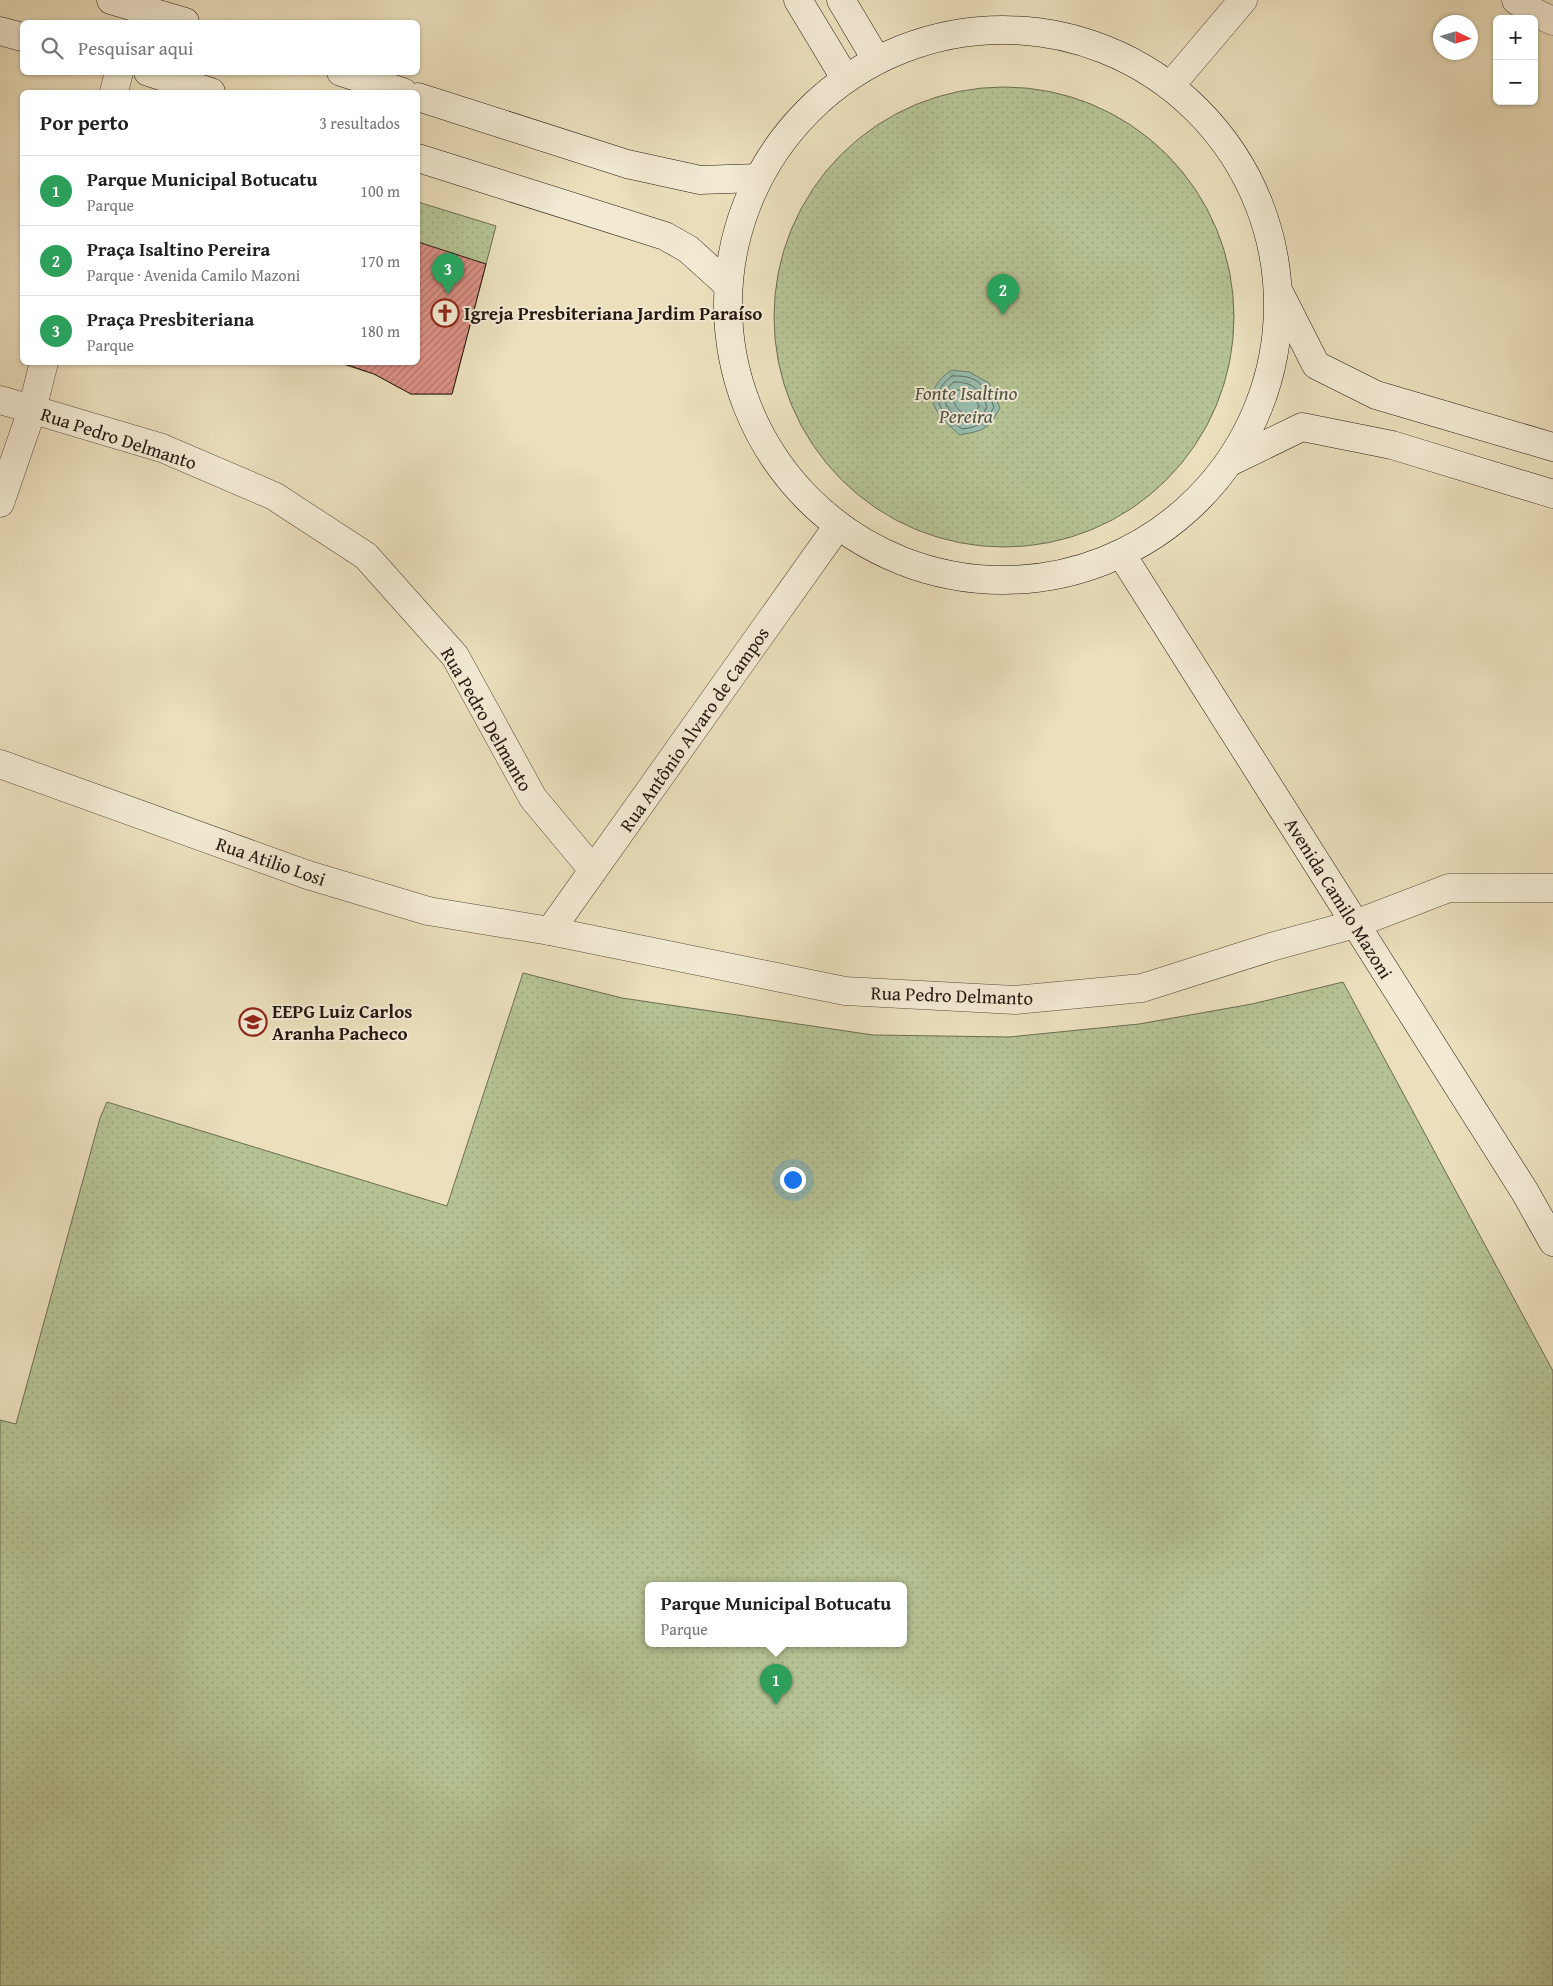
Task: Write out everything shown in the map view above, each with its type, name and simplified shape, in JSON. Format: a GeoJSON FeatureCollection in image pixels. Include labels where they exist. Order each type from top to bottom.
{"type":"FeatureCollection","features":[{"type":"Feature","properties":{"kind":"main road"},"geometry":{"type":"LineString","coordinates":[[111,0],[137,10],[176,20]]}},
{"type":"Feature","properties":{"kind":"main road"},"geometry":{"type":"LineString","coordinates":[[798,0],[845,78]]}},
{"type":"Feature","properties":{"kind":"main road"},"geometry":{"type":"LineString","coordinates":[[841,0],[876,59]]}},
{"type":"Feature","properties":{"kind":"main road"},"geometry":{"type":"LineString","coordinates":[[1171,85],[1243,0]]}},
{"type":"Feature","properties":{"kind":"main road"},"geometry":{"type":"LineString","coordinates":[[1516,0],[1532,11],[1553,21]]}},
{"type":"Feature","properties":{"kind":"main road"},"geometry":{"type":"LineString","coordinates":[[1279,292],[1269,380],[1232,461],[1183,516],[1122,555],[1066,575],[1006,583],[946,576],[889,558],[837,527],[775,461],[737,377],[728,285],[738,230],[758,178],[796,123],[845,78],[876,59],[950,33],[1028,29],[1104,46],[1171,85],[1227,142],[1264,213],[1279,292],[1316,365],[1376,395],[1553,447]]}},
{"type":"Feature","properties":{"kind":"main road"},"geometry":{"type":"LineString","coordinates":[[0,31],[20,36]]}},
{"type":"Feature","properties":{"kind":"main road"},"geometry":{"type":"LineString","coordinates":[[114,90],[118,75]]}},
{"type":"Feature","properties":{"kind":"main road"},"geometry":{"type":"LineString","coordinates":[[157,75],[205,90]]}},
{"type":"Feature","properties":{"kind":"main road"},"geometry":{"type":"LineString","coordinates":[[349,75],[397,90]]}},
{"type":"Feature","properties":{"kind":"main road"},"geometry":{"type":"LineString","coordinates":[[420,98],[628,164],[700,180],[758,178]]}},
{"type":"Feature","properties":{"kind":"main road"},"geometry":{"type":"LineString","coordinates":[[420,159],[665,236],[688,249],[728,285]]}},
{"type":"Feature","properties":{"kind":"main road"},"geometry":{"type":"LineString","coordinates":[[0,503],[32,410],[43,365]]}},
{"type":"Feature","properties":{"kind":"main road","name":"Rua Pedro Delmanto"},"geometry":{"type":"LineString","coordinates":[[0,400],[162,448],[274,496],[366,556],[455,656],[534,798],[593,870]]}},
{"type":"Feature","properties":{"kind":"main road"},"geometry":{"type":"LineString","coordinates":[[1232,461],[1302,427],[1392,445],[1553,494]]}},
{"type":"Feature","properties":{"kind":"main road","name":"Rua Antônio Alvaro de Campos"},"geometry":{"type":"LineString","coordinates":[[550,931],[837,527]]}},
{"type":"Feature","properties":{"kind":"main road","name":"Avenida Camilo Mazoni"},"geometry":{"type":"LineString","coordinates":[[1122,555],[1354,924],[1526,1192],[1553,1242]]}},
{"type":"Feature","properties":{"kind":"main road","name":"Rua Atilio Losi"},"geometry":{"type":"LineString","coordinates":[[0,764],[308,875],[428,911],[550,931]]}},
{"type":"Feature","properties":{"kind":"main road","name":"Rua Pedro Delmanto"},"geometry":{"type":"LineString","coordinates":[[550,931],[845,991],[1014,1000],[1142,988],[1271,947],[1354,924],[1449,888],[1553,888]]}},
{"type":"Feature","properties":{"kind":"shaded area"},"geometry":{"type":"Polygon","coordinates":[[[1004,87],[1049,92],[1071,97],[1092,105],[1132,126],[1166,155],[1195,189],[1216,229],[1224,250],[1229,272],[1234,317],[1229,362],[1224,384],[1216,405],[1195,445],[1166,479],[1132,508],[1092,529],[1071,537],[1049,542],[1004,547],[959,542],[937,537],[916,529],[876,508],[842,479],[813,445],[792,405],[784,384],[779,362],[774,317],[779,272],[784,250],[792,229],[813,189],[842,155],[876,126],[916,105],[937,97],[959,92],[1004,87]]]}},
{"type":"Feature","properties":{"kind":"shaded area","name":"Igreja Presbiteriana Jardim Paraíso"},"geometry":{"type":"Polygon","coordinates":[[[420,203],[496,226],[452,394],[411,394],[374,374],[345,365],[420,365],[420,203]]]}},
{"type":"Feature","properties":{"kind":"shaded area"},"geometry":{"type":"Polygon","coordinates":[[[523,973],[622,998],[873,1035],[1009,1037],[1139,1024],[1252,1004],[1343,982],[1553,1371],[1553,1986],[0,1986],[0,1420],[16,1424],[100,1118],[107,1102],[447,1206],[523,973]]]}},
{"type":"Feature","properties":{"kind":"water","name":"Fonte Isaltino Pereira"},"geometry":{"type":"Polygon","coordinates":[[[951,370],[969,372],[989,383],[1000,408],[992,421],[984,428],[960,435],[937,412],[933,396],[935,388],[951,370]]]}},
{"type":"Feature","properties":{"kind":"building","name":"Igreja Presbiteriana Jardim Paraíso"},"geometry":{"type":"Polygon","coordinates":[[[420,243],[486,264],[452,394],[411,394],[374,374],[348,365],[420,365],[420,243]]]}},
{"type":"Feature","properties":{"kind":"place","name":"Praça Presbiteriana"},"geometry":{"type":"Point","coordinates":[448,294]}},
{"type":"Feature","properties":{"kind":"place","name":"Igreja Presbiteriana Jardim Paraíso"},"geometry":{"type":"Point","coordinates":[445,313]}},
{"type":"Feature","properties":{"kind":"place","name":"Praça Isaltino Pereira"},"geometry":{"type":"Point","coordinates":[1003,315]}},
{"type":"Feature","properties":{"kind":"place","name":"EEPG Luiz Carlos Aranha Pacheco"},"geometry":{"type":"Point","coordinates":[253,1022]}},
{"type":"Feature","properties":{"kind":"place","name":"Parque Municipal Botucatu"},"geometry":{"type":"Point","coordinates":[776,1705]}}]}
